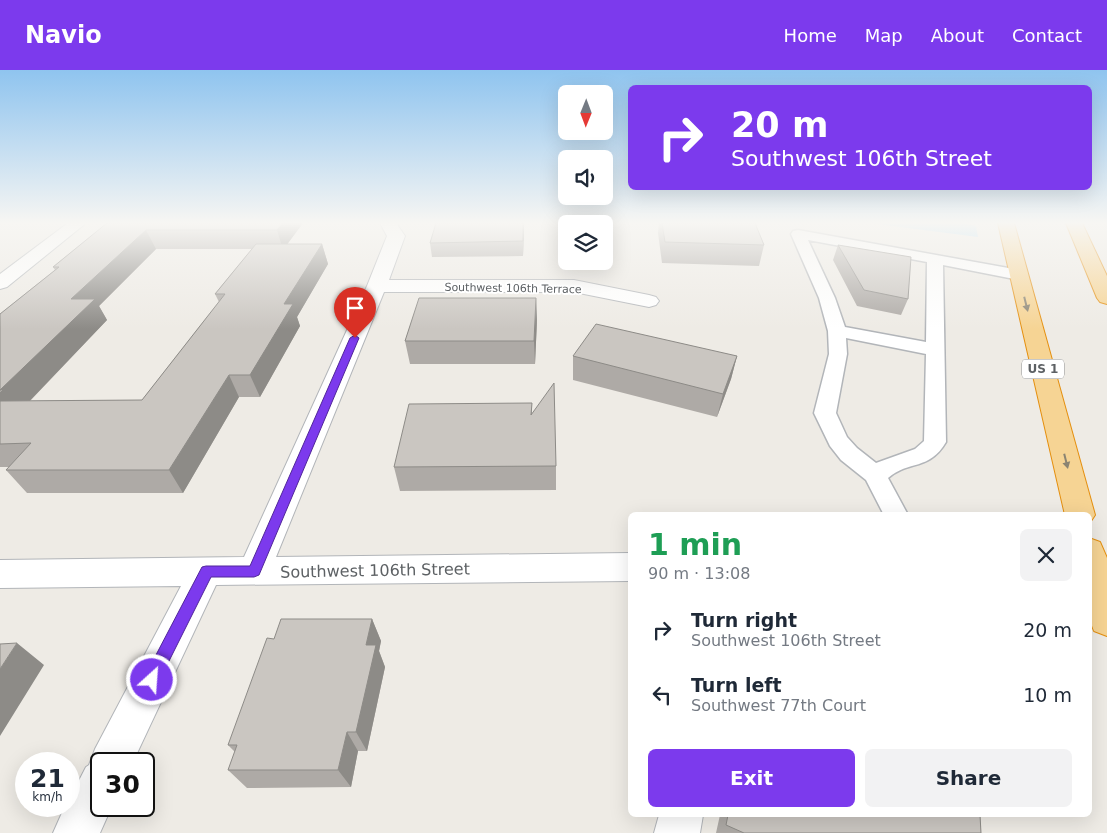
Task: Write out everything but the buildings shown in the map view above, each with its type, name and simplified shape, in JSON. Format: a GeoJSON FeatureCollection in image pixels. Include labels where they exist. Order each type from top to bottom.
{"type":"FeatureCollection","features":[{"type":"Feature","properties":{"kind":"highway","name":"US 1"},"geometry":{"type":"LineString","coordinates":[[1015,259],[1079,512]]}},
{"type":"Feature","properties":{"kind":"highway"},"geometry":{"type":"LineString","coordinates":[[1090,259],[1107,298]]}},
{"type":"Feature","properties":{"kind":"highway"},"geometry":{"type":"LineString","coordinates":[[1094,561],[1107,620]]}},
{"type":"Feature","properties":{"kind":"street"},"geometry":{"type":"LineString","coordinates":[[0,283],[32,259]]}},
{"type":"Feature","properties":{"kind":"street"},"geometry":{"type":"LineString","coordinates":[[254,571],[387,259]]}},
{"type":"Feature","properties":{"kind":"street","name":"Southwest 106th Terrace"},"geometry":{"type":"LineString","coordinates":[[377,286],[574,286],[649,301]]}},
{"type":"Feature","properties":{"kind":"street","name":"Southwest 106th Street"},"geometry":{"type":"LineString","coordinates":[[0,574],[628,567]]}},
{"type":"Feature","properties":{"kind":"street"},"geometry":{"type":"LineString","coordinates":[[116,752],[206,571]]}},
{"type":"Feature","properties":{"kind":"street"},"geometry":{"type":"LineString","coordinates":[[76,833],[90,804]]}},
{"type":"Feature","properties":{"kind":"street"},"geometry":{"type":"LineString","coordinates":[[677,833],[681,817]]}},
{"type":"Feature","properties":{"kind":"lane"},"geometry":{"type":"LineString","coordinates":[[810,259],[827,298],[838,331],[838,354],[825,413],[838,441],[876,476],[893,510]]}},
{"type":"Feature","properties":{"kind":"lane"},"geometry":{"type":"LineString","coordinates":[[876,476],[881,470],[930,451],[935,442],[935,259],[1019,275]]}},
{"type":"Feature","properties":{"kind":"lane"},"geometry":{"type":"LineString","coordinates":[[838,331],[936,350]]}},
{"type":"Feature","properties":{"kind":"route"},"geometry":{"type":"LineString","coordinates":[[152,680],[206,571],[254,571],[355,338]]}}]}
